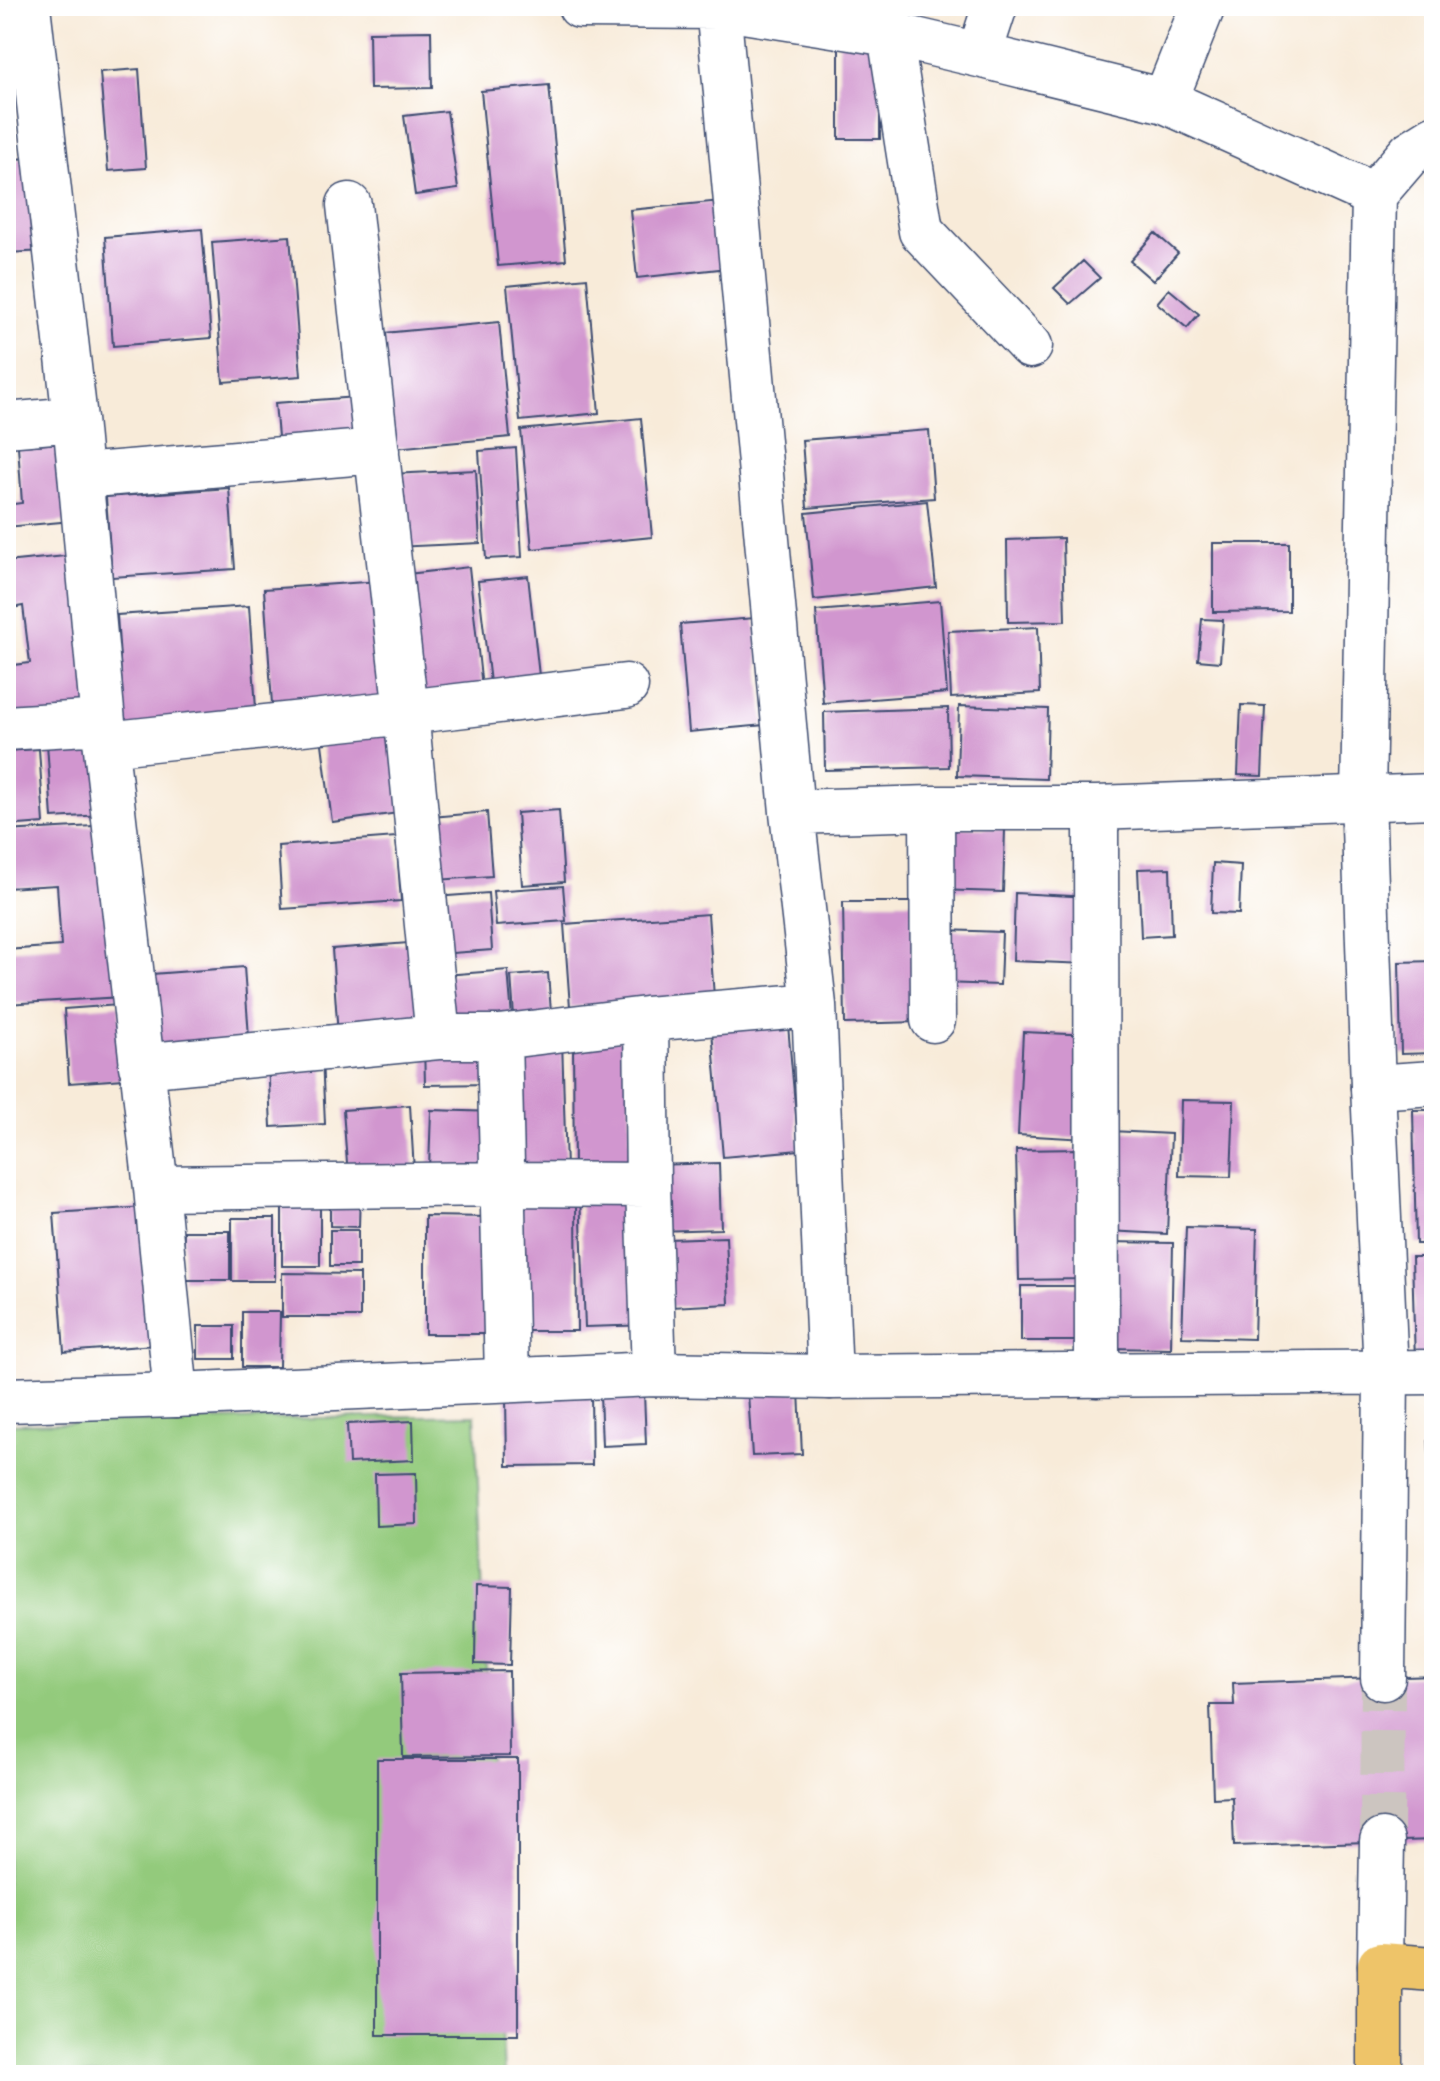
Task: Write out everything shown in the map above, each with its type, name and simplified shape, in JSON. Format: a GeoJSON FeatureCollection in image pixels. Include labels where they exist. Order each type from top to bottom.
{"type":"FeatureCollection","features":[{"type":"Feature","properties":{"kind":"main road"},"geometry":{"type":"LineString","coordinates":[[1380,2075],[1380,1965],[1434,1969]]}},
{"type":"Feature","properties":{"kind":"street"},"geometry":{"type":"LineString","coordinates":[[28,6],[75,419],[104,733],[156,1188],[176,1395]]}},
{"type":"Feature","properties":{"kind":"street"},"geometry":{"type":"LineString","coordinates":[[580,6],[718,6],[890,34],[979,55],[1165,101],[1374,195]]}},
{"type":"Feature","properties":{"kind":"street"},"geometry":{"type":"LineString","coordinates":[[718,6],[792,812],[814,1005],[830,1377]]}},
{"type":"Feature","properties":{"kind":"street"},"geometry":{"type":"LineString","coordinates":[[979,55],[995,6]]}},
{"type":"Feature","properties":{"kind":"street"},"geometry":{"type":"LineString","coordinates":[[1165,101],[1203,6]]}},
{"type":"Feature","properties":{"kind":"street"},"geometry":{"type":"LineString","coordinates":[[890,34],[921,231],[1030,346]]}},
{"type":"Feature","properties":{"kind":"street"},"geometry":{"type":"LineString","coordinates":[[1383,1678],[1386,1372],[1363,798],[1374,195],[1410,153],[1434,138]]}},
{"type":"Feature","properties":{"kind":"street"},"geometry":{"type":"LineString","coordinates":[[349,205],[406,712],[438,1037]]}},
{"type":"Feature","properties":{"kind":"street"},"geometry":{"type":"LineString","coordinates":[[6,425],[75,419]]}},
{"type":"Feature","properties":{"kind":"street"},"geometry":{"type":"LineString","coordinates":[[81,476],[377,451]]}},
{"type":"Feature","properties":{"kind":"street"},"geometry":{"type":"LineString","coordinates":[[6,728],[104,733],[406,712],[626,686]]}},
{"type":"Feature","properties":{"kind":"street"},"geometry":{"type":"LineString","coordinates":[[792,812],[1096,808],[1434,796]]}},
{"type":"Feature","properties":{"kind":"street"},"geometry":{"type":"LineString","coordinates":[[932,808],[933,1020]]}},
{"type":"Feature","properties":{"kind":"street"},"geometry":{"type":"LineString","coordinates":[[1096,808],[1097,1375]]}},
{"type":"Feature","properties":{"kind":"street"},"geometry":{"type":"LineString","coordinates":[[141,1066],[438,1037],[499,1037],[646,1019],[814,1005]]}},
{"type":"Feature","properties":{"kind":"street"},"geometry":{"type":"LineString","coordinates":[[646,1019],[654,1374]]}},
{"type":"Feature","properties":{"kind":"street"},"geometry":{"type":"LineString","coordinates":[[499,1037],[507,1379]]}},
{"type":"Feature","properties":{"kind":"street"},"geometry":{"type":"LineString","coordinates":[[1373,1087],[1434,1083]]}},
{"type":"Feature","properties":{"kind":"street"},"geometry":{"type":"LineString","coordinates":[[156,1188],[648,1185]]}},
{"type":"Feature","properties":{"kind":"street"},"geometry":{"type":"LineString","coordinates":[[6,1400],[654,1374],[830,1377],[1434,1372]]}},
{"type":"Feature","properties":{"kind":"street"},"geometry":{"type":"LineString","coordinates":[[1380,1965],[1382,1841]]}},
{"type":"Feature","properties":{"kind":"green space"},"geometry":{"type":"Polygon","coordinates":[[[475,1415],[504,2075],[6,2075],[6,1424],[475,1415]]]}},
{"type":"Feature","properties":{"kind":"building"},"geometry":{"type":"Polygon","coordinates":[[[6,6],[23,6],[26,92],[6,93],[6,6]]]}},
{"type":"Feature","properties":{"kind":"building"},"geometry":{"type":"Polygon","coordinates":[[[431,31],[432,88],[370,89],[369,32],[431,31]]]}},
{"type":"Feature","properties":{"kind":"building"},"geometry":{"type":"Polygon","coordinates":[[[839,36],[880,36],[880,139],[839,139],[839,36]]]}},
{"type":"Feature","properties":{"kind":"building"},"geometry":{"type":"Polygon","coordinates":[[[139,69],[146,168],[108,171],[100,72],[139,69]]]}},
{"type":"Feature","properties":{"kind":"building"},"geometry":{"type":"Polygon","coordinates":[[[549,85],[566,260],[498,266],[481,91],[549,85]]]}},
{"type":"Feature","properties":{"kind":"building"},"geometry":{"type":"Polygon","coordinates":[[[447,111],[458,189],[415,195],[404,116],[447,111]]]}},
{"type":"Feature","properties":{"kind":"building"},"geometry":{"type":"Polygon","coordinates":[[[42,158],[46,251],[6,253],[6,159],[42,158]]]}},
{"type":"Feature","properties":{"kind":"building"},"geometry":{"type":"Polygon","coordinates":[[[721,201],[728,268],[637,278],[630,210],[721,201]]]}},
{"type":"Feature","properties":{"kind":"building"},"geometry":{"type":"Polygon","coordinates":[[[202,229],[211,338],[113,346],[105,237],[202,229]]]}},
{"type":"Feature","properties":{"kind":"building"},"geometry":{"type":"Polygon","coordinates":[[[1155,233],[1178,253],[1153,281],[1130,261],[1155,233]]]}},
{"type":"Feature","properties":{"kind":"building"},"geometry":{"type":"Polygon","coordinates":[[[290,236],[301,376],[223,382],[212,242],[290,236]]]}},
{"type":"Feature","properties":{"kind":"building"},"geometry":{"type":"Polygon","coordinates":[[[1083,261],[1100,278],[1070,304],[1054,288],[1083,261]]]}},
{"type":"Feature","properties":{"kind":"building"},"geometry":{"type":"Polygon","coordinates":[[[587,278],[599,413],[520,421],[507,286],[587,278]]]}},
{"type":"Feature","properties":{"kind":"building"},"geometry":{"type":"Polygon","coordinates":[[[1169,289],[1199,314],[1187,328],[1157,303],[1169,289]]]}},
{"type":"Feature","properties":{"kind":"building"},"geometry":{"type":"Polygon","coordinates":[[[499,322],[510,437],[395,448],[384,333],[499,322]]]}},
{"type":"Feature","properties":{"kind":"building"},"geometry":{"type":"Polygon","coordinates":[[[357,397],[361,441],[279,448],[275,403],[357,397]]]}},
{"type":"Feature","properties":{"kind":"building"},"geometry":{"type":"Polygon","coordinates":[[[641,418],[652,537],[532,549],[521,430],[641,418]]]}},
{"type":"Feature","properties":{"kind":"building"},"geometry":{"type":"Polygon","coordinates":[[[929,430],[934,498],[807,508],[802,440],[929,430]]]}},
{"type":"Feature","properties":{"kind":"building"},"geometry":{"type":"Polygon","coordinates":[[[65,443],[72,521],[6,527],[6,505],[22,503],[18,446],[65,443]]]}},
{"type":"Feature","properties":{"kind":"building"},"geometry":{"type":"Polygon","coordinates":[[[516,448],[522,557],[486,559],[479,451],[516,448]]]}},
{"type":"Feature","properties":{"kind":"building"},"geometry":{"type":"Polygon","coordinates":[[[476,470],[480,543],[394,547],[390,474],[476,470]]]}},
{"type":"Feature","properties":{"kind":"building"},"geometry":{"type":"Polygon","coordinates":[[[229,488],[235,569],[112,577],[106,497],[229,488]]]}},
{"type":"Feature","properties":{"kind":"building"},"geometry":{"type":"Polygon","coordinates":[[[927,501],[936,587],[814,600],[806,513],[927,501]]]}},
{"type":"Feature","properties":{"kind":"building"},"geometry":{"type":"Polygon","coordinates":[[[1063,538],[1065,621],[1008,622],[1007,540],[1063,538]]]}},
{"type":"Feature","properties":{"kind":"building"},"geometry":{"type":"Polygon","coordinates":[[[1213,543],[1289,543],[1289,611],[1213,612],[1213,543]]]}},
{"type":"Feature","properties":{"kind":"building"},"geometry":{"type":"Polygon","coordinates":[[[75,555],[92,712],[6,721],[6,666],[30,663],[23,606],[6,609],[6,562],[75,555]]]}},
{"type":"Feature","properties":{"kind":"building"},"geometry":{"type":"Polygon","coordinates":[[[469,567],[483,697],[413,705],[399,575],[469,567]]]}},
{"type":"Feature","properties":{"kind":"building"},"geometry":{"type":"Polygon","coordinates":[[[528,576],[540,685],[491,691],[478,581],[528,576]]]}},
{"type":"Feature","properties":{"kind":"building"},"geometry":{"type":"Polygon","coordinates":[[[380,581],[389,710],[273,718],[264,589],[380,581]]]}},
{"type":"Feature","properties":{"kind":"building"},"geometry":{"type":"Polygon","coordinates":[[[940,601],[947,693],[823,703],[816,611],[940,601]]]}},
{"type":"Feature","properties":{"kind":"building"},"geometry":{"type":"Polygon","coordinates":[[[249,606],[257,724],[125,733],[117,615],[249,606]]]}},
{"type":"Feature","properties":{"kind":"building"},"geometry":{"type":"Polygon","coordinates":[[[755,618],[764,725],[689,732],[680,624],[755,618]]]}},
{"type":"Feature","properties":{"kind":"building"},"geometry":{"type":"Polygon","coordinates":[[[1202,619],[1223,620],[1220,662],[1198,660],[1202,619]]]}},
{"type":"Feature","properties":{"kind":"building"},"geometry":{"type":"Polygon","coordinates":[[[1038,627],[1040,693],[951,698],[948,631],[1038,627]]]}},
{"type":"Feature","properties":{"kind":"building"},"geometry":{"type":"Polygon","coordinates":[[[1241,705],[1265,706],[1262,776],[1238,775],[1241,705]]]}},
{"type":"Feature","properties":{"kind":"building"},"geometry":{"type":"Polygon","coordinates":[[[959,706],[1048,709],[1046,779],[957,776],[959,706]]]}},
{"type":"Feature","properties":{"kind":"building"},"geometry":{"type":"Polygon","coordinates":[[[948,708],[949,767],[825,770],[824,712],[948,708]]]}},
{"type":"Feature","properties":{"kind":"building"},"geometry":{"type":"Polygon","coordinates":[[[394,719],[406,812],[332,822],[320,728],[394,719]]]}},
{"type":"Feature","properties":{"kind":"building"},"geometry":{"type":"Polygon","coordinates":[[[97,740],[102,815],[52,818],[47,743],[97,740]]]}},
{"type":"Feature","properties":{"kind":"building"},"geometry":{"type":"Polygon","coordinates":[[[39,749],[44,823],[6,826],[6,751],[39,749]]]}},
{"type":"Feature","properties":{"kind":"building"},"geometry":{"type":"Polygon","coordinates":[[[559,810],[564,882],[522,885],[517,813],[559,810]]]}},
{"type":"Feature","properties":{"kind":"building"},"geometry":{"type":"Polygon","coordinates":[[[487,812],[492,876],[437,880],[432,817],[487,812]]]}},
{"type":"Feature","properties":{"kind":"building"},"geometry":{"type":"Polygon","coordinates":[[[111,825],[122,997],[6,1004],[6,950],[61,946],[57,885],[6,888],[6,831],[111,825]]]}},
{"type":"Feature","properties":{"kind":"building"},"geometry":{"type":"Polygon","coordinates":[[[938,827],[1005,829],[1003,892],[936,890],[938,827]]]}},
{"type":"Feature","properties":{"kind":"building"},"geometry":{"type":"Polygon","coordinates":[[[396,837],[401,901],[282,909],[278,846],[396,837]]]}},
{"type":"Feature","properties":{"kind":"building"},"geometry":{"type":"Polygon","coordinates":[[[1213,863],[1241,865],[1239,914],[1211,913],[1213,863]]]}},
{"type":"Feature","properties":{"kind":"building"},"geometry":{"type":"Polygon","coordinates":[[[1170,868],[1172,935],[1141,937],[1138,869],[1170,868]]]}},
{"type":"Feature","properties":{"kind":"building"},"geometry":{"type":"Polygon","coordinates":[[[563,886],[566,921],[496,926],[493,891],[563,886]]]}},
{"type":"Feature","properties":{"kind":"building"},"geometry":{"type":"Polygon","coordinates":[[[488,893],[492,950],[439,954],[435,897],[488,893]]]}},
{"type":"Feature","properties":{"kind":"building"},"geometry":{"type":"Polygon","coordinates":[[[1015,893],[1090,897],[1088,964],[1013,961],[1015,893]]]}},
{"type":"Feature","properties":{"kind":"building"},"geometry":{"type":"Polygon","coordinates":[[[843,902],[918,902],[919,1022],[845,1024],[843,902]]]}},
{"type":"Feature","properties":{"kind":"building"},"geometry":{"type":"Polygon","coordinates":[[[708,914],[714,997],[570,1007],[564,924],[708,914]]]}},
{"type":"Feature","properties":{"kind":"building"},"geometry":{"type":"Polygon","coordinates":[[[944,930],[1002,932],[1000,985],[942,983],[944,930]]]}},
{"type":"Feature","properties":{"kind":"building"},"geometry":{"type":"Polygon","coordinates":[[[421,942],[427,1030],[338,1036],[332,949],[421,942]]]}},
{"type":"Feature","properties":{"kind":"building"},"geometry":{"type":"Polygon","coordinates":[[[1434,961],[1434,1053],[1401,1054],[1399,962],[1434,961]]]}},
{"type":"Feature","properties":{"kind":"building"},"geometry":{"type":"Polygon","coordinates":[[[244,967],[250,1051],[157,1057],[152,974],[244,967]]]}},
{"type":"Feature","properties":{"kind":"building"},"geometry":{"type":"Polygon","coordinates":[[[508,970],[513,1029],[449,1034],[445,975],[508,970]]]}},
{"type":"Feature","properties":{"kind":"building"},"geometry":{"type":"Polygon","coordinates":[[[548,973],[552,1025],[515,1028],[511,976],[548,973]]]}},
{"type":"Feature","properties":{"kind":"building"},"geometry":{"type":"Polygon","coordinates":[[[119,1005],[124,1079],[69,1083],[64,1009],[119,1005]]]}},
{"type":"Feature","properties":{"kind":"building"},"geometry":{"type":"Polygon","coordinates":[[[787,1014],[799,1150],[723,1157],[711,1020],[787,1014]]]}},
{"type":"Feature","properties":{"kind":"building"},"geometry":{"type":"Polygon","coordinates":[[[1023,1032],[1091,1035],[1086,1139],[1018,1135],[1023,1032]]]}},
{"type":"Feature","properties":{"kind":"building"},"geometry":{"type":"Polygon","coordinates":[[[562,1040],[566,1169],[516,1171],[511,1042],[562,1040]]]}},
{"type":"Feature","properties":{"kind":"building"},"geometry":{"type":"Polygon","coordinates":[[[629,1040],[631,1177],[574,1177],[573,1041],[629,1040]]]}},
{"type":"Feature","properties":{"kind":"building"},"geometry":{"type":"Polygon","coordinates":[[[491,1043],[491,1084],[425,1085],[424,1044],[491,1043]]]}},
{"type":"Feature","properties":{"kind":"building"},"geometry":{"type":"Polygon","coordinates":[[[322,1057],[325,1124],[271,1127],[268,1059],[322,1057]]]}},
{"type":"Feature","properties":{"kind":"building"},"geometry":{"type":"Polygon","coordinates":[[[1181,1100],[1234,1101],[1231,1177],[1179,1176],[1181,1100]]]}},
{"type":"Feature","properties":{"kind":"building"},"geometry":{"type":"Polygon","coordinates":[[[410,1105],[414,1171],[348,1176],[343,1110],[410,1105]]]}},
{"type":"Feature","properties":{"kind":"building"},"geometry":{"type":"Polygon","coordinates":[[[431,1110],[495,1112],[494,1171],[429,1169],[431,1110]]]}},
{"type":"Feature","properties":{"kind":"building"},"geometry":{"type":"Polygon","coordinates":[[[1413,1110],[1434,1110],[1434,1244],[1416,1244],[1413,1110]]]}},
{"type":"Feature","properties":{"kind":"building"},"geometry":{"type":"Polygon","coordinates":[[[1111,1131],[1171,1134],[1167,1234],[1107,1231],[1111,1131]]]}},
{"type":"Feature","properties":{"kind":"building"},"geometry":{"type":"Polygon","coordinates":[[[1082,1149],[1084,1279],[1019,1280],[1016,1150],[1082,1149]]]}},
{"type":"Feature","properties":{"kind":"building"},"geometry":{"type":"Polygon","coordinates":[[[719,1163],[721,1229],[657,1231],[655,1165],[719,1163]]]}},
{"type":"Feature","properties":{"kind":"building"},"geometry":{"type":"Polygon","coordinates":[[[330,1189],[360,1189],[359,1227],[330,1226],[330,1189]]]}},
{"type":"Feature","properties":{"kind":"building"},"geometry":{"type":"Polygon","coordinates":[[[646,1192],[651,1325],[585,1327],[580,1194],[646,1192]]]}},
{"type":"Feature","properties":{"kind":"building"},"geometry":{"type":"Polygon","coordinates":[[[282,1199],[320,1199],[320,1266],[282,1266],[282,1199]]]}},
{"type":"Feature","properties":{"kind":"building"},"geometry":{"type":"Polygon","coordinates":[[[518,1199],[576,1199],[577,1331],[519,1331],[518,1199]]]}},
{"type":"Feature","properties":{"kind":"building"},"geometry":{"type":"Polygon","coordinates":[[[145,1207],[154,1345],[64,1352],[54,1213],[145,1207]]]}},
{"type":"Feature","properties":{"kind":"building"},"geometry":{"type":"Polygon","coordinates":[[[425,1216],[491,1217],[491,1334],[425,1334],[425,1216]]]}},
{"type":"Feature","properties":{"kind":"building"},"geometry":{"type":"Polygon","coordinates":[[[232,1218],[275,1218],[275,1281],[232,1281],[232,1218]]]}},
{"type":"Feature","properties":{"kind":"building"},"geometry":{"type":"Polygon","coordinates":[[[1186,1227],[1257,1229],[1254,1339],[1182,1337],[1186,1227]]]}},
{"type":"Feature","properties":{"kind":"building"},"geometry":{"type":"Polygon","coordinates":[[[330,1230],[358,1230],[358,1266],[330,1266],[330,1230]]]}},
{"type":"Feature","properties":{"kind":"building"},"geometry":{"type":"Polygon","coordinates":[[[184,1231],[230,1231],[230,1280],[183,1280],[184,1231]]]}},
{"type":"Feature","properties":{"kind":"building"},"geometry":{"type":"Polygon","coordinates":[[[726,1237],[729,1304],[671,1307],[668,1239],[726,1237]]]}},
{"type":"Feature","properties":{"kind":"building"},"geometry":{"type":"Polygon","coordinates":[[[1106,1242],[1173,1243],[1171,1349],[1104,1348],[1106,1242]]]}},
{"type":"Feature","properties":{"kind":"building"},"geometry":{"type":"Polygon","coordinates":[[[1412,1257],[1434,1257],[1434,1362],[1415,1362],[1412,1257]]]}},
{"type":"Feature","properties":{"kind":"building"},"geometry":{"type":"Polygon","coordinates":[[[282,1273],[360,1274],[360,1317],[282,1317],[282,1273]]]}},
{"type":"Feature","properties":{"kind":"building"},"geometry":{"type":"Polygon","coordinates":[[[1021,1286],[1089,1286],[1089,1341],[1021,1341],[1021,1286]]]}},
{"type":"Feature","properties":{"kind":"building"},"geometry":{"type":"Polygon","coordinates":[[[242,1312],[280,1312],[279,1367],[242,1367],[242,1312]]]}},
{"type":"Feature","properties":{"kind":"building"},"geometry":{"type":"Polygon","coordinates":[[[198,1326],[234,1326],[234,1359],[198,1359],[198,1326]]]}},
{"type":"Feature","properties":{"kind":"building"},"geometry":{"type":"Polygon","coordinates":[[[799,1391],[802,1454],[752,1456],[748,1393],[799,1391]]]}},
{"type":"Feature","properties":{"kind":"building"},"geometry":{"type":"Polygon","coordinates":[[[644,1393],[646,1444],[602,1446],[600,1394],[644,1393]]]}},
{"type":"Feature","properties":{"kind":"building"},"geometry":{"type":"Polygon","coordinates":[[[591,1394],[592,1465],[507,1466],[506,1396],[591,1394]]]}},
{"type":"Feature","properties":{"kind":"building"},"geometry":{"type":"Polygon","coordinates":[[[413,1421],[414,1460],[349,1463],[347,1424],[413,1421]]]}},
{"type":"Feature","properties":{"kind":"building"},"geometry":{"type":"Polygon","coordinates":[[[1434,1432],[1434,1518],[1432,1518],[1428,1433],[1434,1432]]]}},
{"type":"Feature","properties":{"kind":"building"},"geometry":{"type":"Polygon","coordinates":[[[416,1473],[417,1524],[376,1526],[375,1474],[416,1473]]]}},
{"type":"Feature","properties":{"kind":"building"},"geometry":{"type":"Polygon","coordinates":[[[476,1586],[512,1587],[510,1665],[475,1664],[476,1586]]]}},
{"type":"Feature","properties":{"kind":"building"},"geometry":{"type":"Polygon","coordinates":[[[509,1671],[510,1756],[403,1757],[401,1673],[509,1671]]]}},
{"type":"Feature","properties":{"kind":"building"},"geometry":{"type":"Polygon","coordinates":[[[1434,1676],[1434,1840],[1234,1846],[1232,1797],[1213,1798],[1210,1705],[1234,1705],[1233,1683],[1434,1676]]]}},
{"type":"Feature","properties":{"kind":"building"},"geometry":{"type":"Polygon","coordinates":[[[377,1759],[518,1759],[518,2035],[377,2035],[377,1759]]]}},
{"type":"Feature","properties":{"kind":"tunnel"},"geometry":{"type":"LineString","coordinates":[[1382,1841],[1383,1678]]}}]}
